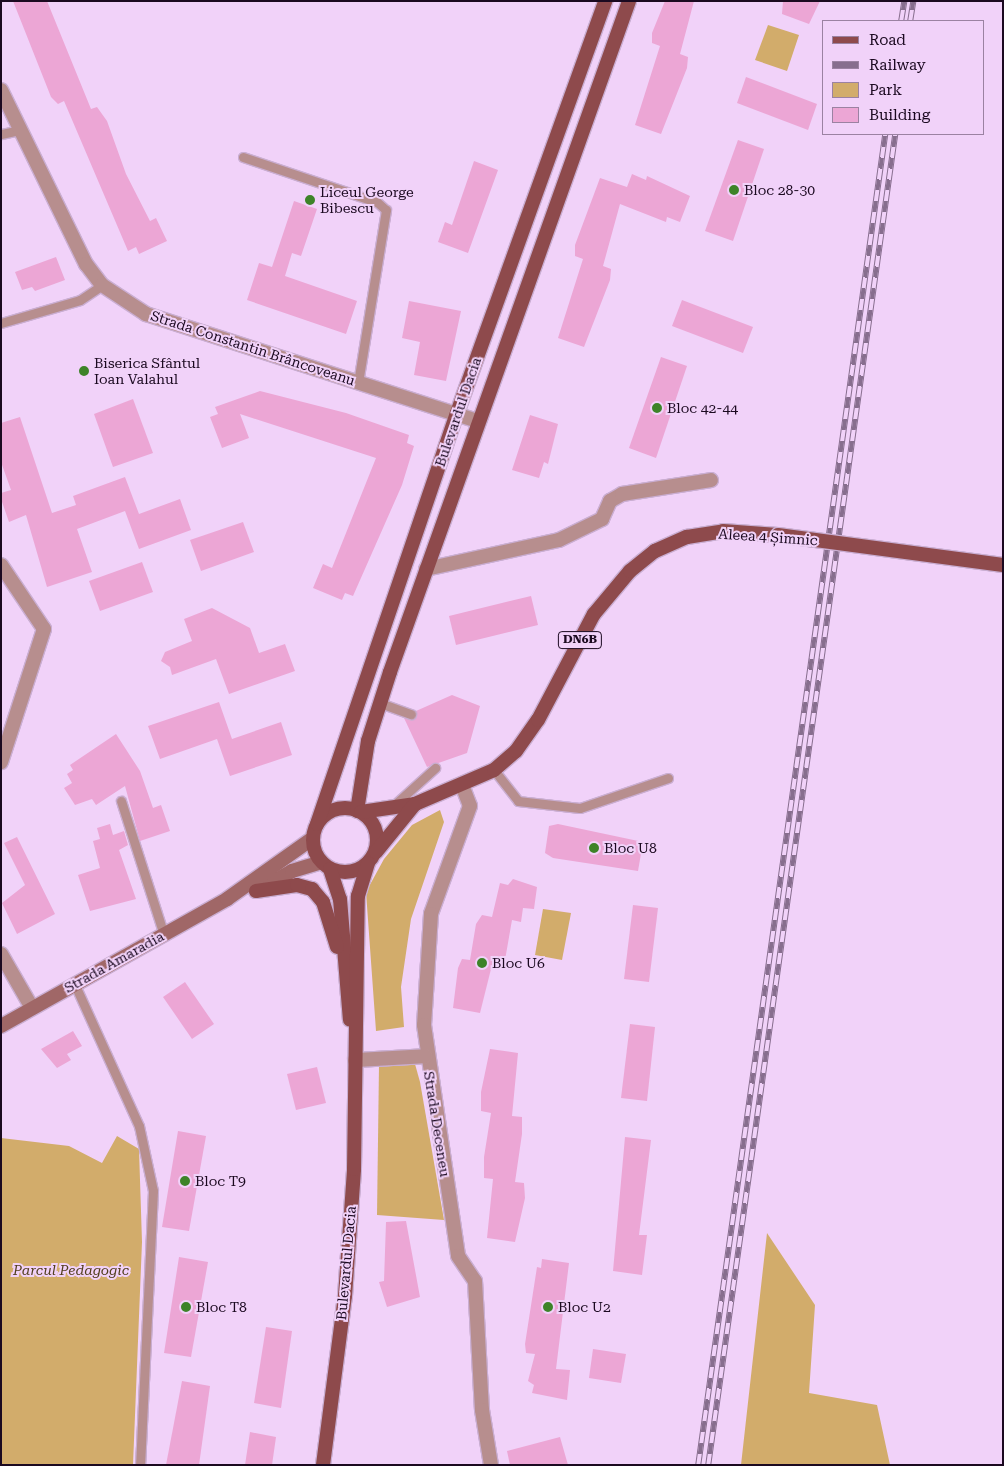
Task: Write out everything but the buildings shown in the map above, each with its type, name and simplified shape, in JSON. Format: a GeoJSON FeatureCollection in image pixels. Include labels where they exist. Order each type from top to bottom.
{"type":"FeatureCollection","features":[{"type":"Feature","properties":{"kind":"main road","name":"Bulevardul Dacia"},"geometry":{"type":"LineString","coordinates":[[355,1060],[344,968],[340,899],[313,838],[457,413],[605,1]]}},
{"type":"Feature","properties":{"kind":"main road","name":"Bulevardul Dacia"},"geometry":{"type":"LineString","coordinates":[[323,1465],[344,1296],[355,1060],[358,896],[372,858],[374,825],[359,812],[368,741],[478,420],[629,1]]}},
{"type":"Feature","properties":{"kind":"main road","name":"Aleea 4 Șimnic"},"geometry":{"type":"LineString","coordinates":[[359,812],[415,804],[494,770],[516,751],[538,720],[594,614],[630,571],[656,552],[687,537],[723,531],[778,535],[1003,565]]}},
{"type":"Feature","properties":{"kind":"main road","name":"Aleea 4 Șimnic"},"geometry":{"type":"LineString","coordinates":[[372,858],[415,804]]}},
{"type":"Feature","properties":{"kind":"main road"},"geometry":{"type":"LineString","coordinates":[[318,824],[340,809],[359,812]]}},
{"type":"Feature","properties":{"kind":"main road","name":"Strada Amaradia"},"geometry":{"type":"LineString","coordinates":[[1,1026],[227,899],[313,838]]}},
{"type":"Feature","properties":{"kind":"main road"},"geometry":{"type":"LineString","coordinates":[[326,866],[350,872],[372,858]]}},
{"type":"Feature","properties":{"kind":"main road","name":"Strada Amaradia"},"geometry":{"type":"LineString","coordinates":[[227,899],[256,891],[292,871],[326,866]]}},
{"type":"Feature","properties":{"kind":"main road"},"geometry":{"type":"LineString","coordinates":[[256,891],[297,885],[312,889],[323,902],[344,968]]}},
{"type":"Feature","properties":{"kind":"street","name":"Strada Constantin Brâncoveanu"},"geometry":{"type":"LineString","coordinates":[[1,90],[86,264],[102,285],[146,314],[478,420]]}},
{"type":"Feature","properties":{"kind":"street"},"geometry":{"type":"LineString","coordinates":[[426,569],[559,540],[602,518],[610,501],[622,494],[711,480]]}},
{"type":"Feature","properties":{"kind":"street"},"geometry":{"type":"LineString","coordinates":[[1,565],[44,629],[1,762]]}},
{"type":"Feature","properties":{"kind":"street","name":"Strada Deceneu"},"geometry":{"type":"LineString","coordinates":[[462,785],[470,806],[431,914],[425,951],[426,1056],[458,1256],[476,1281],[482,1410],[490,1465]]}},
{"type":"Feature","properties":{"kind":"street"},"geometry":{"type":"LineString","coordinates":[[1,954],[32,1008]]}},
{"type":"Feature","properties":{"kind":"street"},"geometry":{"type":"LineString","coordinates":[[355,1060],[426,1056]]}},
{"type":"Feature","properties":{"kind":"lane"},"geometry":{"type":"LineString","coordinates":[[1,134],[20,130]]}},
{"type":"Feature","properties":{"kind":"lane"},"geometry":{"type":"LineString","coordinates":[[243,157],[378,202],[386,210],[358,382]]}},
{"type":"Feature","properties":{"kind":"lane"},"geometry":{"type":"LineString","coordinates":[[1,323],[80,300],[102,285]]}},
{"type":"Feature","properties":{"kind":"lane"},"geometry":{"type":"LineString","coordinates":[[380,702],[411,714]]}},
{"type":"Feature","properties":{"kind":"lane"},"geometry":{"type":"LineString","coordinates":[[392,806],[435,768]]}},
{"type":"Feature","properties":{"kind":"lane"},"geometry":{"type":"LineString","coordinates":[[494,770],[518,802],[580,808],[668,778]]}},
{"type":"Feature","properties":{"kind":"lane"},"geometry":{"type":"LineString","coordinates":[[121,801],[164,935]]}},
{"type":"Feature","properties":{"kind":"lane"},"geometry":{"type":"LineString","coordinates":[[74,985],[139,1126],[153,1190],[140,1465]]}},
{"type":"Feature","properties":{"kind":"green space"},"geometry":{"type":"Polygon","coordinates":[[[768,25],[799,35],[787,71],[755,60],[768,25]]]}},
{"type":"Feature","properties":{"kind":"green space"},"geometry":{"type":"Polygon","coordinates":[[[440,810],[444,822],[411,919],[401,987],[404,1027],[376,1031],[366,892],[384,859],[412,825],[440,810]]]}},
{"type":"Feature","properties":{"kind":"green space"},"geometry":{"type":"Polygon","coordinates":[[[543,909],[571,913],[562,960],[535,955],[543,909]]]}},
{"type":"Feature","properties":{"kind":"green space"},"geometry":{"type":"Polygon","coordinates":[[[399,1062],[415,1064],[420,1082],[444,1220],[377,1215],[379,1065],[399,1062]]]}},
{"type":"Feature","properties":{"kind":"green space","name":"Parcul Pedagogic"},"geometry":{"type":"Polygon","coordinates":[[[117,1136],[139,1149],[142,1242],[133,1465],[1,1465],[1,1138],[69,1146],[102,1163],[117,1136]]]}},
{"type":"Feature","properties":{"kind":"green space"},"geometry":{"type":"Polygon","coordinates":[[[767,1233],[815,1305],[809,1393],[877,1405],[890,1465],[741,1465],[767,1233]]]}},
{"type":"Feature","properties":{"kind":"railway"},"geometry":{"type":"LineString","coordinates":[[901,20],[904,1]]}},
{"type":"Feature","properties":{"kind":"railway"},"geometry":{"type":"LineString","coordinates":[[910,20],[913,1]]}},
{"type":"Feature","properties":{"kind":"railway"},"geometry":{"type":"LineString","coordinates":[[698,1465],[885,135]]}},
{"type":"Feature","properties":{"kind":"railway"},"geometry":{"type":"LineString","coordinates":[[708,1465],[895,135]]}},
{"type":"Feature","properties":{"kind":"place","name":"Bloc 28-30"},"geometry":{"type":"Point","coordinates":[734,190]}},
{"type":"Feature","properties":{"kind":"place","name":"Liceul George Bibescu"},"geometry":{"type":"Point","coordinates":[310,200]}},
{"type":"Feature","properties":{"kind":"place","name":"Biserica Sfântul Ioan Valahul"},"geometry":{"type":"Point","coordinates":[84,371]}},
{"type":"Feature","properties":{"kind":"place","name":"Bloc 42-44"},"geometry":{"type":"Point","coordinates":[657,408]}},
{"type":"Feature","properties":{"kind":"place","name":"Bloc U8"},"geometry":{"type":"Point","coordinates":[594,848]}},
{"type":"Feature","properties":{"kind":"place","name":"Bloc U6"},"geometry":{"type":"Point","coordinates":[482,963]}},
{"type":"Feature","properties":{"kind":"place","name":"Bloc T9"},"geometry":{"type":"Point","coordinates":[185,1181]}},
{"type":"Feature","properties":{"kind":"place","name":"Bloc T8"},"geometry":{"type":"Point","coordinates":[186,1307]}},
{"type":"Feature","properties":{"kind":"place","name":"Bloc U2"},"geometry":{"type":"Point","coordinates":[548,1307]}}]}
